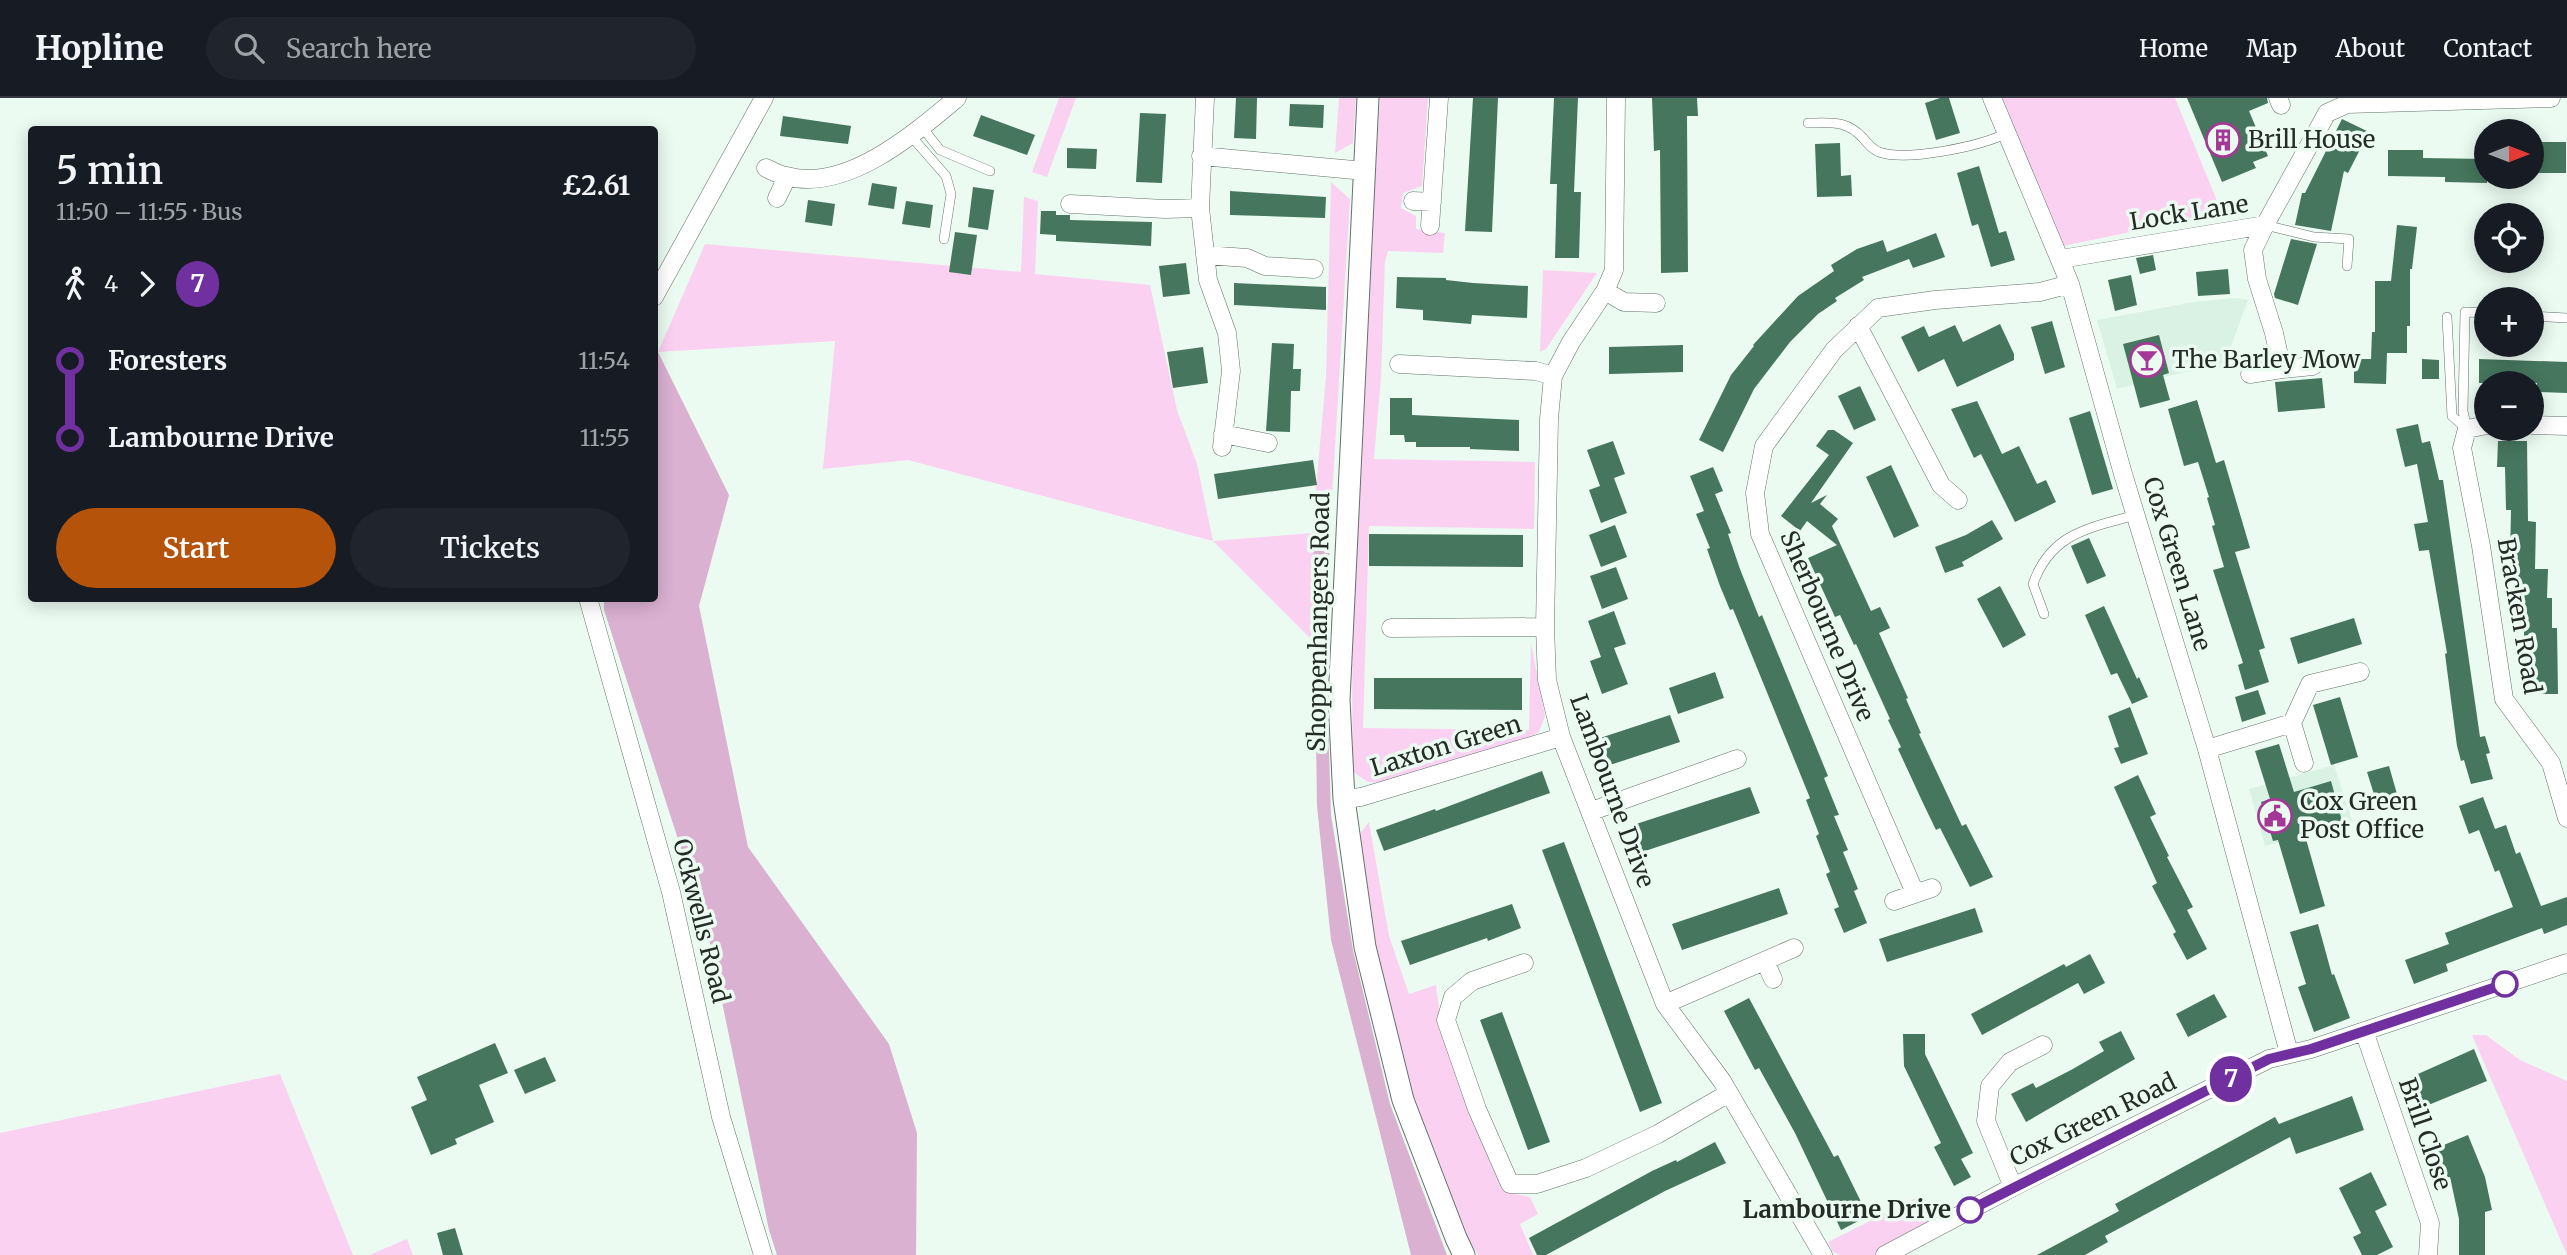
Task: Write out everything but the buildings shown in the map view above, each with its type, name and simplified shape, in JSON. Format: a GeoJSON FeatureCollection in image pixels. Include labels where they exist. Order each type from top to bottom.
{"type":"FeatureCollection","features":[{"type":"Feature","properties":{"kind":"street"},"geometry":{"type":"LineString","coordinates":[[658,290],[764,98]]}},
{"type":"Feature","properties":{"kind":"street"},"geometry":{"type":"LineString","coordinates":[[766,168],[787,177],[823,178],[864,165],[917,132],[957,98]]}},
{"type":"Feature","properties":{"kind":"street"},"geometry":{"type":"LineString","coordinates":[[1205,98],[1200,208],[1208,280],[1227,333],[1231,371],[1223,441],[1268,443]]}},
{"type":"Feature","properties":{"kind":"street","name":"Shoppenhangers Road"},"geometry":{"type":"LineString","coordinates":[[1368,98],[1339,700],[1344,799],[1365,947],[1403,1100],[1455,1238],[1464,1255]]}},
{"type":"Feature","properties":{"kind":"street"},"geometry":{"type":"LineString","coordinates":[[1430,226],[1439,98]]}},
{"type":"Feature","properties":{"kind":"street","name":"Lambourne Drive"},"geometry":{"type":"LineString","coordinates":[[1616,98],[1614,270],[1605,291],[1571,342],[1553,376],[1549,419],[1545,627],[1547,680],[1561,737],[1665,1004],[1700,1048],[1729,1093],[1824,1255]]}},
{"type":"Feature","properties":{"kind":"street","name":"Cox Green Lane"},"geometry":{"type":"LineString","coordinates":[[1992,98],[2070,284],[2207,749],[2289,1053]]}},
{"type":"Feature","properties":{"kind":"street","name":"Lock Lane"},"geometry":{"type":"LineString","coordinates":[[2061,259],[2265,225],[2327,113],[2347,104],[2551,98]]}},
{"type":"Feature","properties":{"kind":"street"},"geometry":{"type":"LineString","coordinates":[[1202,156],[1365,171]]}},
{"type":"Feature","properties":{"kind":"street"},"geometry":{"type":"LineString","coordinates":[[777,198],[787,177]]}},
{"type":"Feature","properties":{"kind":"street"},"geometry":{"type":"LineString","coordinates":[[1413,201],[1432,202]]}},
{"type":"Feature","properties":{"kind":"street"},"geometry":{"type":"LineString","coordinates":[[1070,204],[1200,208]]}},
{"type":"Feature","properties":{"kind":"street"},"geometry":{"type":"LineString","coordinates":[[2265,225],[2253,250],[2257,279],[2282,369]]}},
{"type":"Feature","properties":{"kind":"street"},"geometry":{"type":"LineString","coordinates":[[1205,255],[1247,258],[1265,266],[1314,269]]}},
{"type":"Feature","properties":{"kind":"street","name":"Sherbourne Drive"},"geometry":{"type":"LineString","coordinates":[[1894,901],[1924,890],[1759,534],[1755,493],[1764,446],[1834,350],[1878,308],[1934,300],[2040,292],[2070,284]]}},
{"type":"Feature","properties":{"kind":"street"},"geometry":{"type":"LineString","coordinates":[[1605,291],[1624,302],[1657,303]]}},
{"type":"Feature","properties":{"kind":"street"},"geometry":{"type":"LineString","coordinates":[[1858,326],[1941,485],[1958,500]]}},
{"type":"Feature","properties":{"kind":"street"},"geometry":{"type":"LineString","coordinates":[[1399,363],[1536,371],[1553,376]]}},
{"type":"Feature","properties":{"kind":"street"},"geometry":{"type":"LineString","coordinates":[[2250,374],[2313,366]]}},
{"type":"Feature","properties":{"kind":"street"},"geometry":{"type":"LineString","coordinates":[[2544,425],[2567,426]]}},
{"type":"Feature","properties":{"kind":"street"},"geometry":{"type":"LineString","coordinates":[[2467,429],[2474,427]]}},
{"type":"Feature","properties":{"kind":"street","name":"Bracken Road"},"geometry":{"type":"LineString","coordinates":[[2467,429],[2462,448],[2481,546],[2504,699],[2551,762],[2567,818]]}},
{"type":"Feature","properties":{"kind":"street","name":"Ockwells Road"},"geometry":{"type":"LineString","coordinates":[[589,602],[671,892],[721,1118],[763,1255]]}},
{"type":"Feature","properties":{"kind":"street"},"geometry":{"type":"LineString","coordinates":[[1391,628],[1545,627]]}},
{"type":"Feature","properties":{"kind":"street"},"geometry":{"type":"LineString","coordinates":[[2304,763],[2292,723],[2310,684],[2360,672]]}},
{"type":"Feature","properties":{"kind":"street"},"geometry":{"type":"LineString","coordinates":[[2207,749],[2292,723]]}},
{"type":"Feature","properties":{"kind":"street","name":"Laxton Green"},"geometry":{"type":"LineString","coordinates":[[1344,799],[1361,797],[1561,737]]}},
{"type":"Feature","properties":{"kind":"street"},"geometry":{"type":"LineString","coordinates":[[1592,811],[1738,760]]}},
{"type":"Feature","properties":{"kind":"street"},"geometry":{"type":"LineString","coordinates":[[1665,1004],[1794,948]]}},
{"type":"Feature","properties":{"kind":"street"},"geometry":{"type":"LineString","coordinates":[[1765,961],[1773,979]]}},
{"type":"Feature","properties":{"kind":"street","name":"Cox Green Road"},"geometry":{"type":"LineString","coordinates":[[1885,1255],[2013,1187],[2269,1059],[2311,1049],[2567,962]]}},
{"type":"Feature","properties":{"kind":"street"},"geometry":{"type":"LineString","coordinates":[[1524,963],[1472,981],[1453,997],[1447,1020],[1477,1109],[1510,1184],[1536,1184],[1586,1168],[1658,1134],[1729,1093]]}},
{"type":"Feature","properties":{"kind":"street","name":"Brill Close"},"geometry":{"type":"LineString","coordinates":[[2364,1031],[2430,1223],[2428,1255]]}},
{"type":"Feature","properties":{"kind":"street"},"geometry":{"type":"LineString","coordinates":[[2013,1187],[1986,1121],[1990,1086],[2010,1062],[2043,1045]]}},
{"type":"Feature","properties":{"kind":"lane"},"geometry":{"type":"LineString","coordinates":[[1808,123],[1846,124],[1875,150],[1884,154],[1926,153],[1989,142],[2007,133]]}},
{"type":"Feature","properties":{"kind":"lane"},"geometry":{"type":"LineString","coordinates":[[917,132],[940,150],[990,171]]}},
{"type":"Feature","properties":{"kind":"lane"},"geometry":{"type":"LineString","coordinates":[[917,132],[946,176],[951,194],[944,239]]}},
{"type":"Feature","properties":{"kind":"lane"},"geometry":{"type":"LineString","coordinates":[[2265,225],[2314,237],[2349,239],[2347,266]]}},
{"type":"Feature","properties":{"kind":"lane"},"geometry":{"type":"LineString","coordinates":[[2467,429],[2463,411],[2465,312],[2474,312]]}},
{"type":"Feature","properties":{"kind":"lane"},"geometry":{"type":"LineString","coordinates":[[2447,317],[2452,416],[2467,429]]}},
{"type":"Feature","properties":{"kind":"lane"},"geometry":{"type":"LineString","coordinates":[[2544,317],[2567,318]]}},
{"type":"Feature","properties":{"kind":"lane"},"geometry":{"type":"LineString","coordinates":[[2044,614],[2033,584],[2040,565],[2063,540],[2086,528],[2136,514]]}},
{"type":"Feature","properties":{"kind":"shaded area"},"geometry":{"type":"Polygon","coordinates":[[[1059,98],[1076,98],[1047,177],[1032,172],[1059,98]]]}},
{"type":"Feature","properties":{"kind":"shaded area"},"geometry":{"type":"Polygon","coordinates":[[[1339,98],[1356,98],[1353,143],[1335,153],[1339,98]]]}},
{"type":"Feature","properties":{"kind":"shaded area"},"geometry":{"type":"Polygon","coordinates":[[[1380,98],[1428,98],[1422,186],[1403,193],[1401,208],[1416,216],[1416,229],[1445,233],[1443,253],[1388,251],[1385,262],[1381,378],[1374,459],[1535,462],[1534,529],[1369,526],[1363,728],[1529,730],[1531,643],[1545,716],[1539,732],[1519,742],[1388,783],[1368,782],[1353,772],[1352,688],[1364,350],[1380,98]]]}},
{"type":"Feature","properties":{"kind":"shaded area"},"geometry":{"type":"Polygon","coordinates":[[[2002,98],[2175,98],[2222,213],[2063,246],[2002,98]]]}},
{"type":"Feature","properties":{"kind":"shaded area"},"geometry":{"type":"Polygon","coordinates":[[[1331,182],[1350,199],[1330,531],[1313,534],[1315,643],[1213,541],[1312,533],[1326,377],[1331,182]]]}},
{"type":"Feature","properties":{"kind":"shaded area"},"geometry":{"type":"Polygon","coordinates":[[[1024,197],[1038,201],[1035,274],[1150,285],[1177,410],[1197,464],[1213,541],[908,460],[823,469],[835,341],[658,352],[705,244],[1021,272],[1024,197]]]}},
{"type":"Feature","properties":{"kind":"shaded area"},"geometry":{"type":"Polygon","coordinates":[[[1543,270],[1597,273],[1546,349],[1540,352],[1543,270]]]}},
{"type":"Feature","properties":{"kind":"shaded area"},"geometry":{"type":"Polygon","coordinates":[[[2236,298],[2248,300],[2223,368],[2185,372],[2117,389],[2097,320],[2194,302],[2236,298]]]}},
{"type":"Feature","properties":{"kind":"shaded area"},"geometry":{"type":"Polygon","coordinates":[[[658,352],[729,495],[699,606],[748,847],[889,1044],[917,1133],[916,1255],[777,1255],[769,1230],[707,929],[604,610],[604,602],[658,602],[658,352]]]}},
{"type":"Feature","properties":{"kind":"shaded area"},"geometry":{"type":"Polygon","coordinates":[[[1330,531],[1327,687],[1331,815],[1353,950],[1390,1104],[1447,1255],[1411,1255],[1331,940],[1317,806],[1313,533],[1330,531]]]}},
{"type":"Feature","properties":{"kind":"shaded area"},"geometry":{"type":"Polygon","coordinates":[[[2334,765],[2353,823],[2265,846],[2249,789],[2334,765]]]}},
{"type":"Feature","properties":{"kind":"shaded area"},"geometry":{"type":"Polygon","coordinates":[[[1369,822],[1389,936],[1409,994],[1436,985],[1454,1065],[1506,1192],[1530,1197],[1538,1214],[1520,1224],[1533,1255],[1478,1255],[1464,1231],[1413,1096],[1374,945],[1358,836],[1369,822]]]}},
{"type":"Feature","properties":{"kind":"shaded area"},"geometry":{"type":"Polygon","coordinates":[[[2472,1035],[2486,1035],[2520,1060],[2567,1081],[2567,1255],[2472,1035]]]}},
{"type":"Feature","properties":{"kind":"shaded area"},"geometry":{"type":"Polygon","coordinates":[[[280,1074],[353,1255],[0,1255],[0,1133],[280,1074]]]}},
{"type":"Feature","properties":{"kind":"shaded area"},"geometry":{"type":"Polygon","coordinates":[[[1922,1195],[1934,1222],[1874,1255],[1841,1255],[1833,1252],[1828,1242],[1922,1195]]]}},
{"type":"Feature","properties":{"kind":"shaded area"},"geometry":{"type":"Polygon","coordinates":[[[407,1239],[413,1255],[369,1255],[407,1239]]]}},
{"type":"Feature","properties":{"kind":"bus line","name":"7"},"geometry":{"type":"LineString","coordinates":[[1970,1210],[2269,1059],[2311,1049],[2505,984]]}},
{"type":"Feature","properties":{"kind":"place","name":"Brill House"},"geometry":{"type":"Point","coordinates":[2223,140]}},
{"type":"Feature","properties":{"kind":"place","name":"The Barley Mow"},"geometry":{"type":"Point","coordinates":[2147,360]}},
{"type":"Feature","properties":{"kind":"place","name":"Cox Green Post Office"},"geometry":{"type":"Point","coordinates":[2275,816]}},
{"type":"Feature","properties":{"kind":"place","name":"Lambourne Drive"},"geometry":{"type":"Point","coordinates":[1970,1210]}}]}
